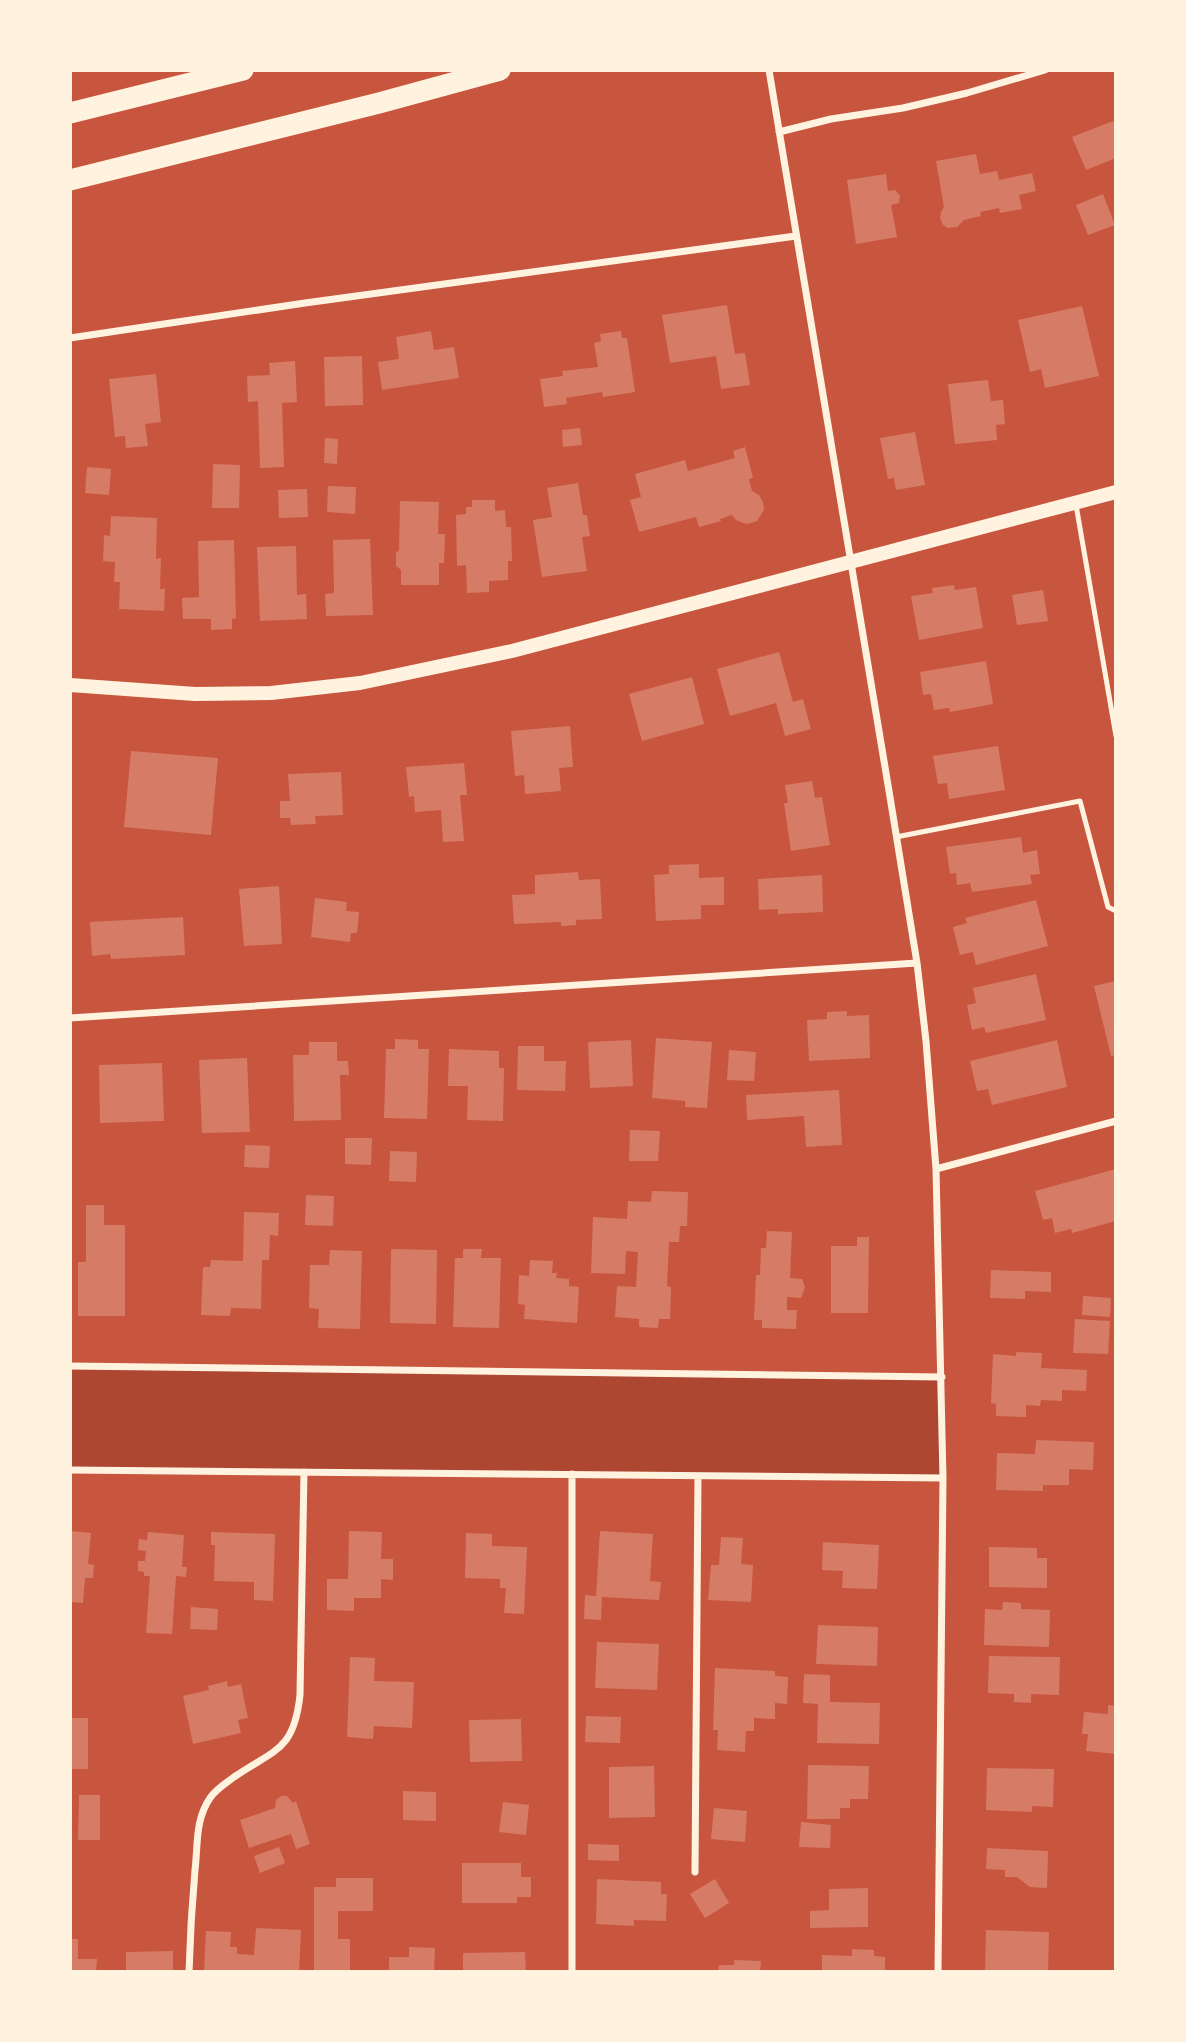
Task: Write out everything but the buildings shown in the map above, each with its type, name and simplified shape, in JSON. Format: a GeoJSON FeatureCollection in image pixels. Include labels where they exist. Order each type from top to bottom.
{"type":"FeatureCollection","features":[{"type":"Feature","properties":{"kind":"highway"},"geometry":{"type":"LineString","coordinates":[[70,113],[243,70]]}},
{"type":"Feature","properties":{"kind":"highway"},"geometry":{"type":"LineString","coordinates":[[70,180],[500,70]]}},
{"type":"Feature","properties":{"kind":"main road"},"geometry":{"type":"LineString","coordinates":[[70,685],[195,695],[271,693],[360,683],[512,651],[1116,492]]}},
{"type":"Feature","properties":{"kind":"street"},"geometry":{"type":"LineString","coordinates":[[769,70],[896,836],[926,1041],[936,1169],[942,1377],[938,1972]]}},
{"type":"Feature","properties":{"kind":"street"},"geometry":{"type":"LineString","coordinates":[[779,132],[831,119],[903,108],[1045,70]]}},
{"type":"Feature","properties":{"kind":"street"},"geometry":{"type":"LineString","coordinates":[[70,338],[796,236]]}},
{"type":"Feature","properties":{"kind":"street"},"geometry":{"type":"LineString","coordinates":[[70,1018],[916,963]]}},
{"type":"Feature","properties":{"kind":"street"},"geometry":{"type":"LineString","coordinates":[[936,1169],[1116,1121]]}},
{"type":"Feature","properties":{"kind":"street"},"geometry":{"type":"LineString","coordinates":[[70,1366],[942,1377]]}},
{"type":"Feature","properties":{"kind":"street"},"geometry":{"type":"LineString","coordinates":[[70,1470],[943,1478]]}},
{"type":"Feature","properties":{"kind":"street"},"geometry":{"type":"LineString","coordinates":[[189,1972],[190,1914],[201,1816],[211,1797],[223,1784],[268,1758],[281,1747],[292,1733],[298,1714],[304,1472]]}},
{"type":"Feature","properties":{"kind":"street"},"geometry":{"type":"LineString","coordinates":[[572,1474],[572,1972]]}},
{"type":"Feature","properties":{"kind":"street"},"geometry":{"type":"LineString","coordinates":[[695,1872],[698,1476]]}},
{"type":"Feature","properties":{"kind":"lane"},"geometry":{"type":"LineString","coordinates":[[1075,503],[1116,736]]}},
{"type":"Feature","properties":{"kind":"lane"},"geometry":{"type":"LineString","coordinates":[[896,836],[1080,801],[1108,907],[1116,911]]}},
{"type":"Feature","properties":{"kind":"shaded area"},"geometry":{"type":"Polygon","coordinates":[[[70,1366],[942,1377],[943,1478],[70,1470],[70,1366]]]}}]}
